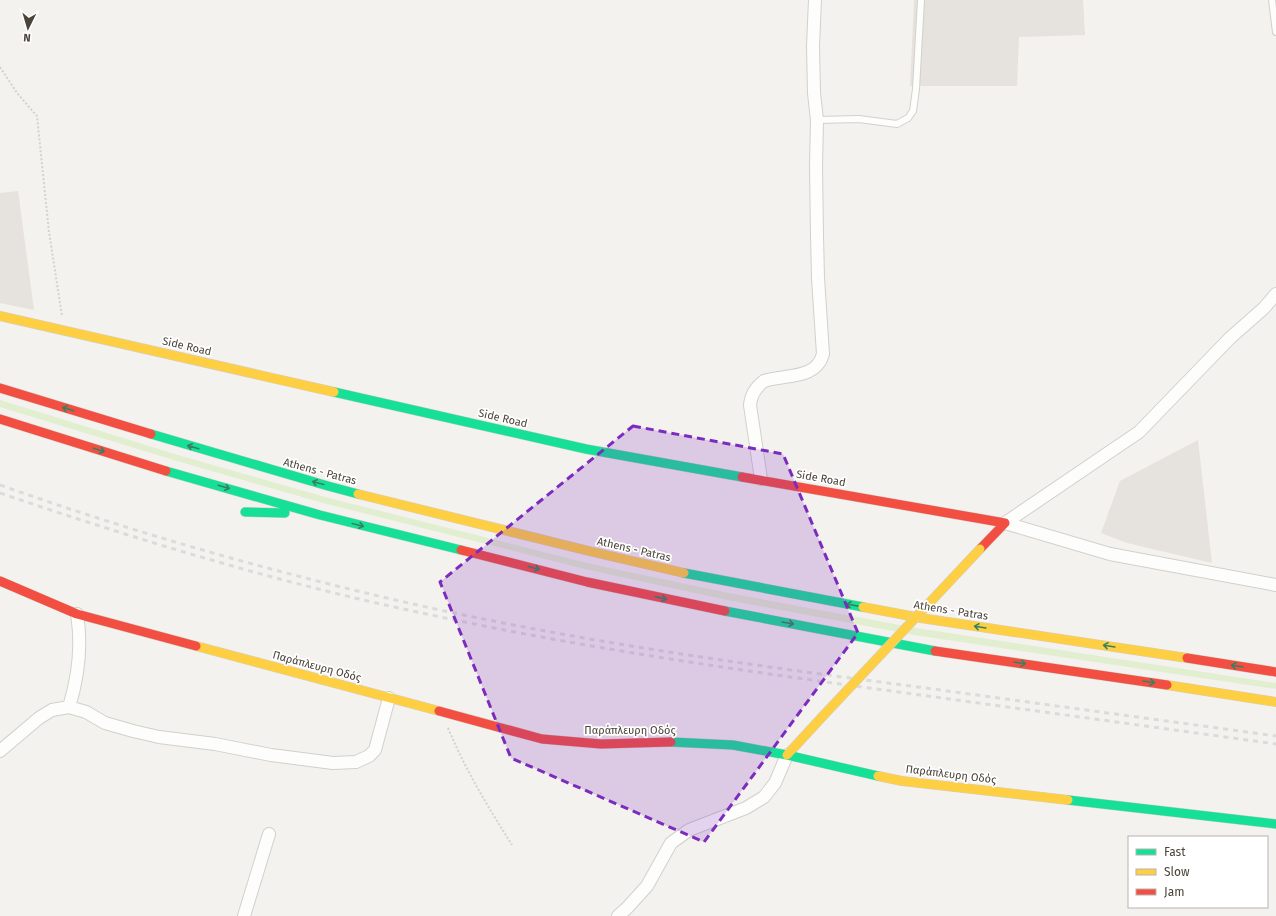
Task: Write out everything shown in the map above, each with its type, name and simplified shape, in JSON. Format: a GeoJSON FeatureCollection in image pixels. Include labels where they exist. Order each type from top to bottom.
{"type":"FeatureCollection","features":[{"type":"Feature","properties":{"kind":"main road","name":"Side Road"},"geometry":{"type":"LineString","coordinates":[[0,316],[586,449],[1005,523]]}},
{"type":"Feature","properties":{"kind":"main road","name":"Athens - Patras"},"geometry":{"type":"LineString","coordinates":[[0,388],[175,442],[328,486],[593,552],[677,571],[921,618],[1276,672]]}},
{"type":"Feature","properties":{"kind":"main road"},"geometry":{"type":"LineString","coordinates":[[0,419],[181,475],[320,515],[587,582],[725,612],[912,647],[1276,702]]}},
{"type":"Feature","properties":{"kind":"main road"},"geometry":{"type":"LineString","coordinates":[[22,426],[54,446]]}},
{"type":"Feature","properties":{"kind":"main road"},"geometry":{"type":"LineString","coordinates":[[245,512],[320,515]]}},
{"type":"Feature","properties":{"kind":"main road"},"geometry":{"type":"LineString","coordinates":[[787,755],[1005,523]]}},
{"type":"Feature","properties":{"kind":"main road","name":"Παράπλευρη Οδός"},"geometry":{"type":"LineString","coordinates":[[0,581],[77,614],[542,739],[601,744],[668,742],[733,746],[787,755],[902,781],[1276,824]]}},
{"type":"Feature","properties":{"kind":"street"},"geometry":{"type":"LineString","coordinates":[[761,479],[750,405],[752,395],[764,381],[810,371],[818,365],[823,354],[816,234],[817,120],[813,70],[815,0]]}},
{"type":"Feature","properties":{"kind":"street"},"geometry":{"type":"LineString","coordinates":[[1005,523],[1138,432],[1230,338],[1264,308],[1276,294]]}},
{"type":"Feature","properties":{"kind":"street"},"geometry":{"type":"LineString","coordinates":[[1005,523],[1110,554],[1276,585]]}},
{"type":"Feature","properties":{"kind":"street"},"geometry":{"type":"LineString","coordinates":[[69,707],[75,680],[79,648],[80,632],[77,614]]}},
{"type":"Feature","properties":{"kind":"street"},"geometry":{"type":"LineString","coordinates":[[0,751],[38,718],[52,710],[69,707],[86,712],[105,723],[159,737],[214,744],[271,755],[333,763],[356,762],[369,756],[376,750],[389,698]]}},
{"type":"Feature","properties":{"kind":"street"},"geometry":{"type":"LineString","coordinates":[[618,916],[647,886],[671,843],[689,830],[746,808],[764,797],[775,783],[787,755]]}},
{"type":"Feature","properties":{"kind":"street"},"geometry":{"type":"LineString","coordinates":[[244,916],[269,834]]}},
{"type":"Feature","properties":{"kind":"lane"},"geometry":{"type":"LineString","coordinates":[[817,120],[859,119],[897,124],[908,118],[913,111],[916,89],[921,0]]}},
{"type":"Feature","properties":{"kind":"lane"},"geometry":{"type":"LineString","coordinates":[[1272,0],[1276,32]]}},
{"type":"Feature","properties":{"kind":"path"},"geometry":{"type":"LineString","coordinates":[[0,67],[17,93],[37,116],[49,232],[64,331]]}},
{"type":"Feature","properties":{"kind":"path"},"geometry":{"type":"LineString","coordinates":[[441,712],[457,750],[488,808],[512,845]]}},
{"type":"Feature","properties":{"kind":"highlighted area"},"geometry":{"type":"Polygon","coordinates":[[[633,426],[783,454],[858,633],[704,842],[511,758],[440,582],[633,426]]]}},
{"type":"Feature","properties":{"kind":"shaded area"},"geometry":{"type":"Polygon","coordinates":[[[914,0],[1083,0],[1085,35],[1019,37],[1017,86],[910,86],[914,0]]]}},
{"type":"Feature","properties":{"kind":"shaded area"},"geometry":{"type":"Polygon","coordinates":[[[18,191],[34,310],[0,303],[0,193],[18,191]]]}},
{"type":"Feature","properties":{"kind":"shaded area"},"geometry":{"type":"Polygon","coordinates":[[[1198,440],[1212,563],[1127,543],[1101,533],[1120,481],[1198,440]]]}},
{"type":"Feature","properties":{"kind":"green space"},"geometry":{"type":"Polygon","coordinates":[[[0,400],[178,455],[325,497],[591,564],[729,593],[916,628],[1276,683],[1276,689],[914,635],[727,600],[589,570],[323,503],[177,461],[0,407],[0,400]]]}},
{"type":"Feature","properties":{"kind":"railway"},"geometry":{"type":"LineString","coordinates":[[0,485],[104,520],[262,567],[368,594],[484,619],[673,653],[1276,736]]}},
{"type":"Feature","properties":{"kind":"railway"},"geometry":{"type":"LineString","coordinates":[[0,493],[156,544],[262,574],[368,601],[482,626],[663,658],[845,685],[1276,744]]}},
{"type":"Feature","properties":{"kind":"traffic: fast"},"geometry":{"type":"LineString","coordinates":[[334,392],[586,449],[742,477]]}},
{"type":"Feature","properties":{"kind":"traffic: fast"},"geometry":{"type":"LineString","coordinates":[[151,434],[358,494]]}},
{"type":"Feature","properties":{"kind":"traffic: fast"},"geometry":{"type":"LineString","coordinates":[[166,471],[320,515],[461,550]]}},
{"type":"Feature","properties":{"kind":"traffic: fast"},"geometry":{"type":"LineString","coordinates":[[245,512],[285,513]]}},
{"type":"Feature","properties":{"kind":"traffic: fast"},"geometry":{"type":"LineString","coordinates":[[684,573],[863,607]]}},
{"type":"Feature","properties":{"kind":"traffic: fast"},"geometry":{"type":"LineString","coordinates":[[725,611],[935,651]]}},
{"type":"Feature","properties":{"kind":"traffic: fast"},"geometry":{"type":"LineString","coordinates":[[671,742],[733,745],[787,755],[878,776]]}},
{"type":"Feature","properties":{"kind":"traffic: fast"},"geometry":{"type":"LineString","coordinates":[[1068,800],[1276,824]]}},
{"type":"Feature","properties":{"kind":"traffic: slow"},"geometry":{"type":"LineString","coordinates":[[0,316],[334,392]]}},
{"type":"Feature","properties":{"kind":"traffic: slow"},"geometry":{"type":"LineString","coordinates":[[358,494],[684,573]]}},
{"type":"Feature","properties":{"kind":"traffic: slow"},"geometry":{"type":"LineString","coordinates":[[822,717],[980,549]]}},
{"type":"Feature","properties":{"kind":"traffic: slow"},"geometry":{"type":"LineString","coordinates":[[863,607],[921,618],[1187,658]]}},
{"type":"Feature","properties":{"kind":"traffic: slow"},"geometry":{"type":"LineString","coordinates":[[196,646],[439,711]]}},
{"type":"Feature","properties":{"kind":"traffic: slow"},"geometry":{"type":"LineString","coordinates":[[1167,685],[1276,702]]}},
{"type":"Feature","properties":{"kind":"traffic: slow"},"geometry":{"type":"LineString","coordinates":[[787,755],[822,717]]}},
{"type":"Feature","properties":{"kind":"traffic: slow"},"geometry":{"type":"LineString","coordinates":[[878,776],[902,781],[1068,800]]}},
{"type":"Feature","properties":{"kind":"traffic: jam"},"geometry":{"type":"LineString","coordinates":[[0,388],[151,434]]}},
{"type":"Feature","properties":{"kind":"traffic: jam"},"geometry":{"type":"LineString","coordinates":[[0,419],[166,471]]}},
{"type":"Feature","properties":{"kind":"traffic: jam"},"geometry":{"type":"LineString","coordinates":[[742,477],[1005,523]]}},
{"type":"Feature","properties":{"kind":"traffic: jam"},"geometry":{"type":"LineString","coordinates":[[980,549],[1005,523]]}},
{"type":"Feature","properties":{"kind":"traffic: jam"},"geometry":{"type":"LineString","coordinates":[[461,550],[587,582],[725,611]]}},
{"type":"Feature","properties":{"kind":"traffic: jam"},"geometry":{"type":"LineString","coordinates":[[0,581],[77,614],[196,646]]}},
{"type":"Feature","properties":{"kind":"traffic: jam"},"geometry":{"type":"LineString","coordinates":[[935,651],[1167,685]]}},
{"type":"Feature","properties":{"kind":"traffic: jam"},"geometry":{"type":"LineString","coordinates":[[1187,658],[1276,672]]}},
{"type":"Feature","properties":{"kind":"traffic: jam"},"geometry":{"type":"LineString","coordinates":[[439,711],[542,739],[601,744],[671,742]]}}]}
